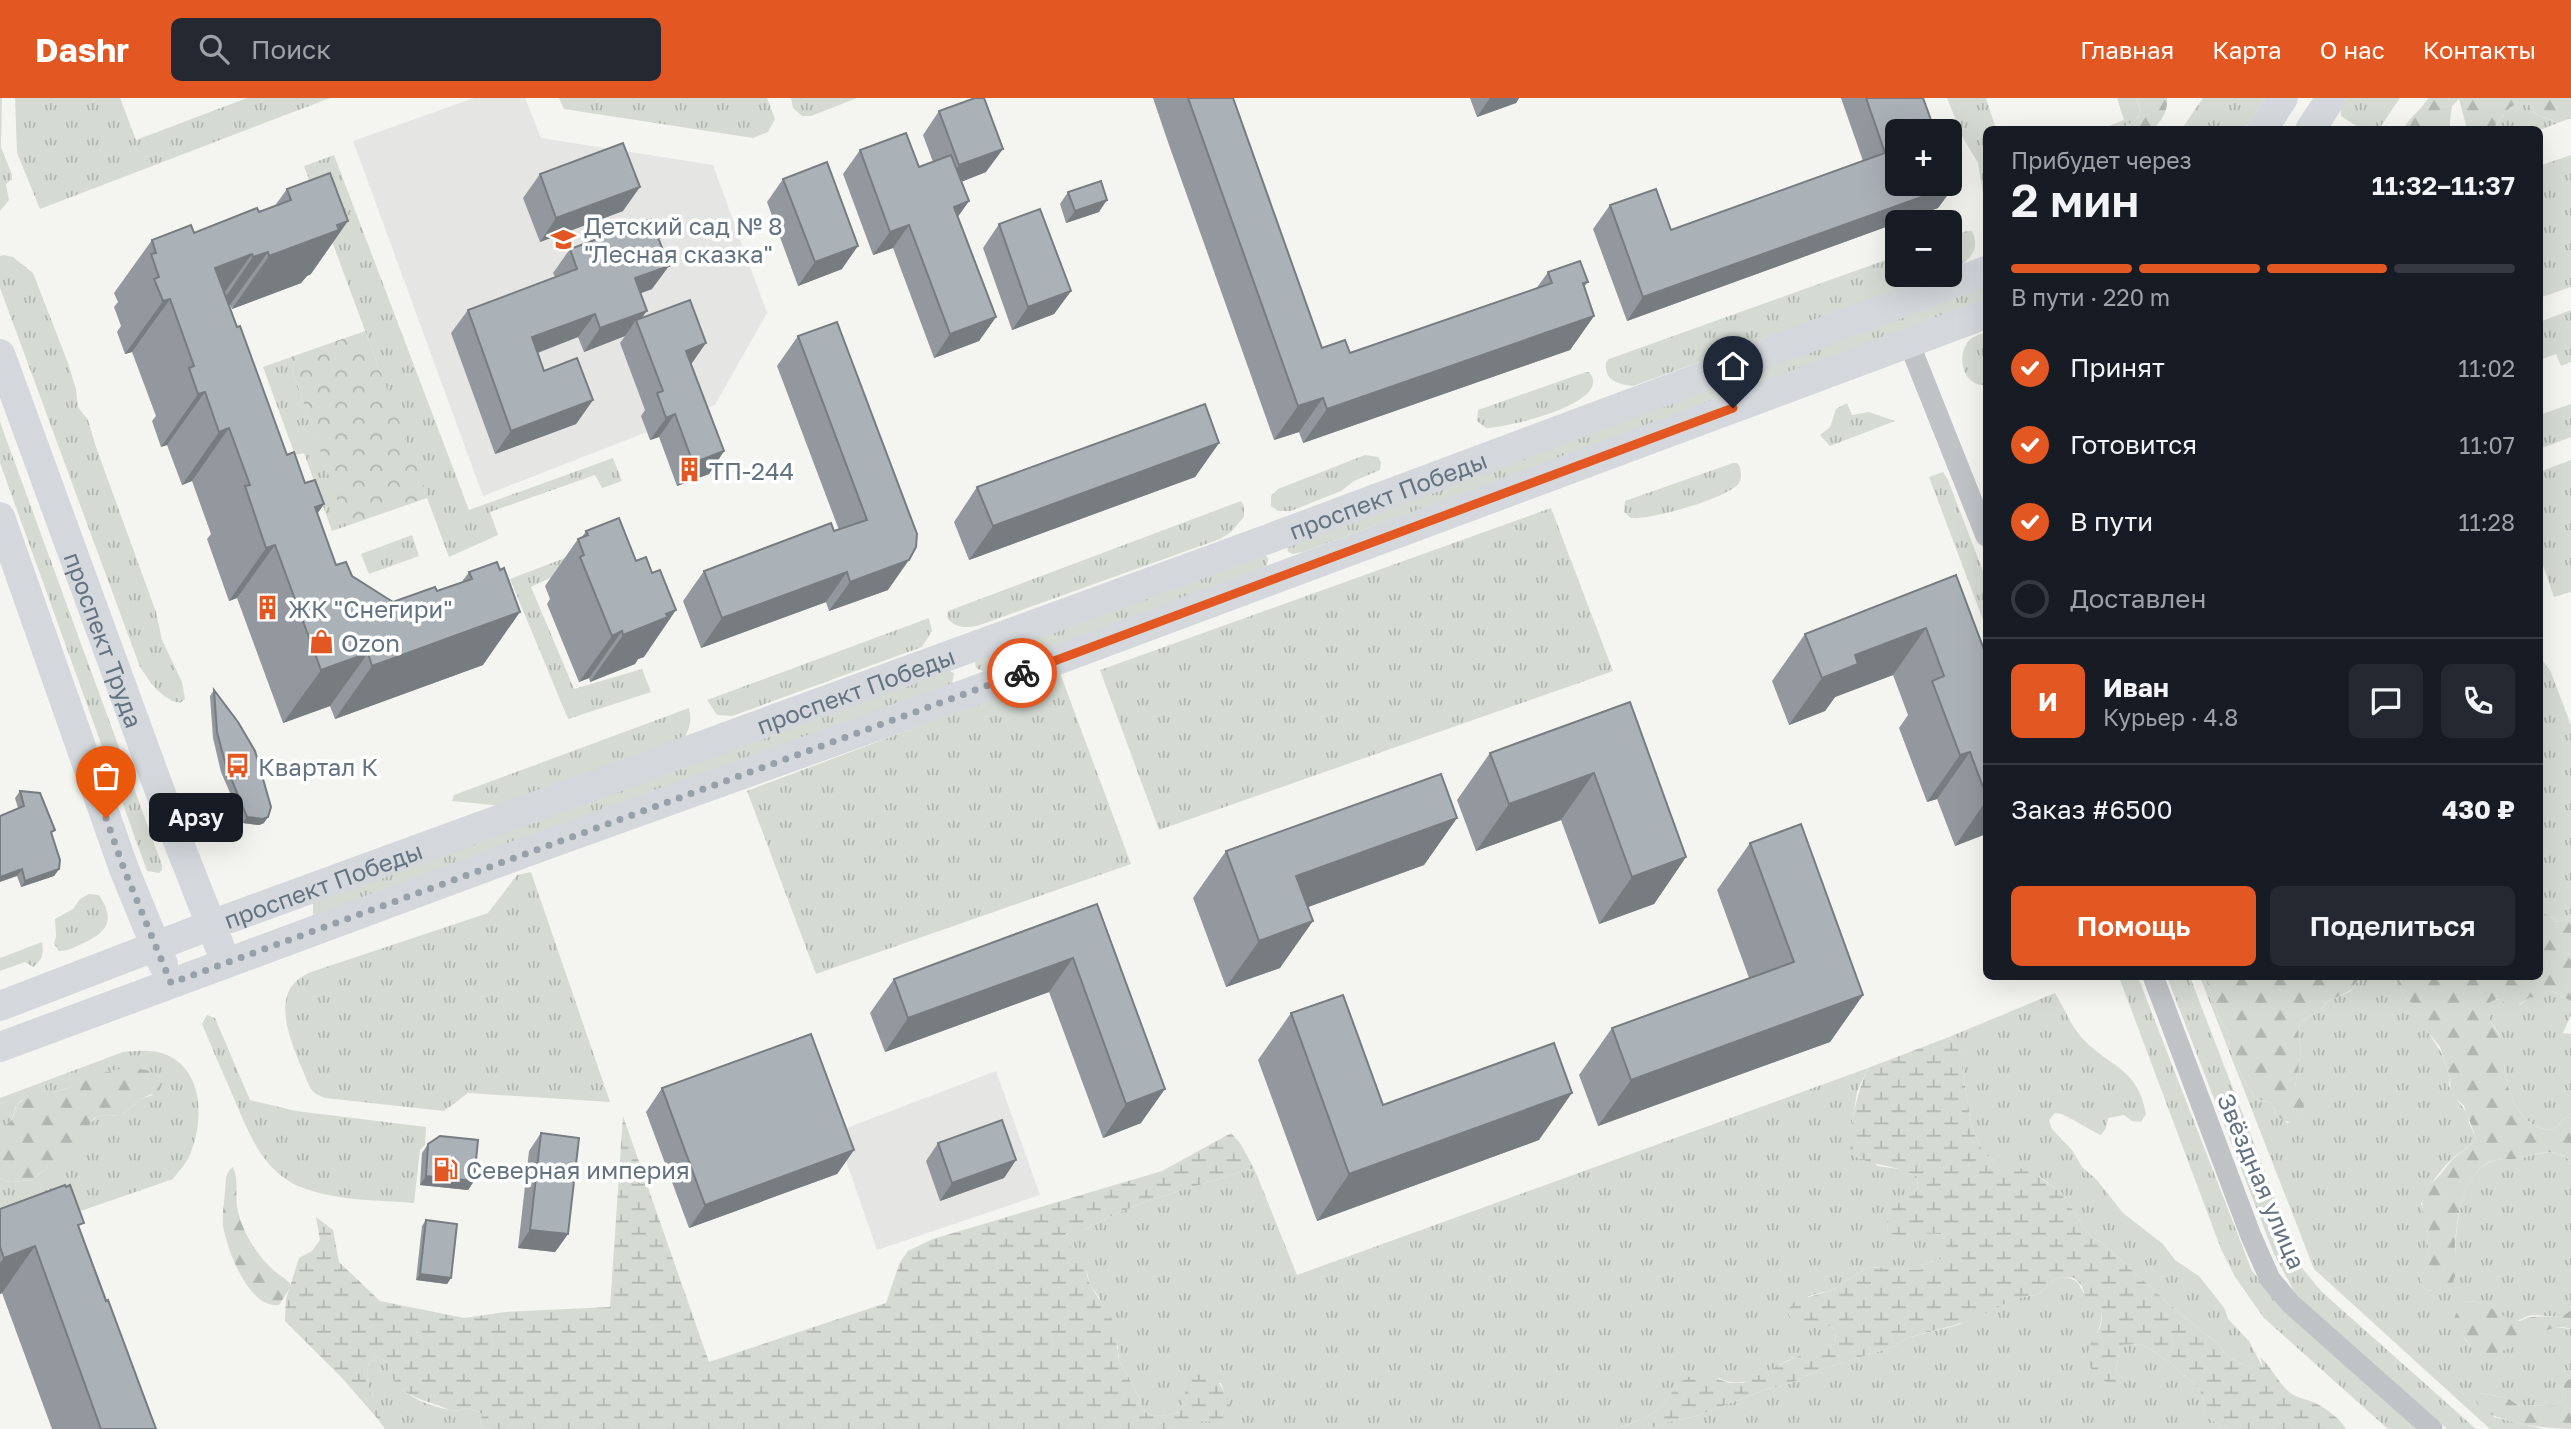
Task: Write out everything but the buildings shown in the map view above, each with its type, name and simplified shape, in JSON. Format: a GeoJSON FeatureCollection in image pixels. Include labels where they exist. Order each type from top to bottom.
{"type":"FeatureCollection","features":[{"type":"Feature","properties":{"kind":"main road"},"geometry":{"type":"LineString","coordinates":[[2265,126],[2283,98]]}},
{"type":"Feature","properties":{"kind":"main road"},"geometry":{"type":"LineString","coordinates":[[2313,126],[2331,98]]}},
{"type":"Feature","properties":{"kind":"main road","name":"проспект Победы"},"geometry":{"type":"LineString","coordinates":[[0,1006],[211,925],[1258,542],[1983,272]]}},
{"type":"Feature","properties":{"kind":"main road","name":"проспект Победы"},"geometry":{"type":"LineString","coordinates":[[0,1046],[1004,680],[1983,314]]}},
{"type":"Feature","properties":{"kind":"main road","name":"проспект Труда"},"geometry":{"type":"LineString","coordinates":[[0,354],[227,963]]}},
{"type":"Feature","properties":{"kind":"main road"},"geometry":{"type":"LineString","coordinates":[[0,517],[124,869],[171,983]]}},
{"type":"Feature","properties":{"kind":"street"},"geometry":{"type":"LineString","coordinates":[[1909,343],[1983,528]]}},
{"type":"Feature","properties":{"kind":"street","name":"Звёздная улица"},"geometry":{"type":"LineString","coordinates":[[2155,980],[2251,1236],[2270,1279],[2291,1304],[2432,1429]]}},
{"type":"Feature","properties":{"kind":"shaded area","name":"Детский сад № 8 \"Лесная сказка\""},"geometry":{"type":"Polygon","coordinates":[[[474,98],[525,98],[541,138],[713,165],[767,313],[715,405],[687,416],[690,425],[650,440],[647,432],[483,496],[353,141],[474,98]]]}},
{"type":"Feature","properties":{"kind":"shaded area"},"geometry":{"type":"Polygon","coordinates":[[[996,1071],[1040,1195],[877,1250],[836,1132],[996,1071]]]}},
{"type":"Feature","properties":{"kind":"green space"},"geometry":{"type":"Polygon","coordinates":[[[0,98],[1,147],[12,179],[6,184],[9,200],[0,211],[0,98]]]}},
{"type":"Feature","properties":{"kind":"green space"},"geometry":{"type":"Polygon","coordinates":[[[15,98],[120,98],[136,140],[247,98],[330,98],[40,209],[17,153],[15,98]]]}},
{"type":"Feature","properties":{"kind":"green space"},"geometry":{"type":"Polygon","coordinates":[[[559,98],[767,98],[775,119],[768,132],[753,138],[564,109],[559,98]]]}},
{"type":"Feature","properties":{"kind":"green space"},"geometry":{"type":"Polygon","coordinates":[[[791,98],[857,98],[811,116],[802,116],[793,108],[791,98]]]}},
{"type":"Feature","properties":{"kind":"green space"},"geometry":{"type":"Polygon","coordinates":[[[1947,98],[1986,98],[1995,126],[1983,126],[1983,193],[1978,163],[1962,136],[1962,119],[1955,119],[1947,98]]]}},
{"type":"Feature","properties":{"kind":"green space"},"geometry":{"type":"Polygon","coordinates":[[[2117,98],[2136,98],[2141,112],[2138,118],[2124,126],[2108,126],[2124,120],[2117,98]]]}},
{"type":"Feature","properties":{"kind":"green space"},"geometry":{"type":"Polygon","coordinates":[[[2136,98],[2167,98],[2164,115],[2156,126],[2126,126],[2138,118],[2141,111],[2136,98]]]}},
{"type":"Feature","properties":{"kind":"green space"},"geometry":{"type":"Polygon","coordinates":[[[2203,98],[2265,98],[2247,126],[2184,126],[2203,98]]]}},
{"type":"Feature","properties":{"kind":"green space"},"geometry":{"type":"Polygon","coordinates":[[[2347,98],[2400,98],[2381,126],[2356,126],[2341,116],[2341,107],[2347,98]]]}},
{"type":"Feature","properties":{"kind":"green space"},"geometry":{"type":"Polygon","coordinates":[[[2428,98],[2571,98],[2571,118],[2558,123],[2539,115],[2530,105],[2516,104],[2507,110],[2495,126],[2466,126],[2459,99],[2452,106],[2449,126],[2405,126],[2428,98]]]}},
{"type":"Feature","properties":{"kind":"green space"},"geometry":{"type":"Polygon","coordinates":[[[2520,103],[2530,105],[2538,115],[2558,123],[2543,129],[2543,126],[2496,126],[2509,106],[2520,103]]]}},
{"type":"Feature","properties":{"kind":"green space"},"geometry":{"type":"Polygon","coordinates":[[[334,155],[469,510],[613,458],[622,481],[602,488],[595,475],[490,512],[498,535],[449,557],[427,498],[332,531],[304,453],[295,455],[263,367],[288,358],[340,506],[420,479],[304,166],[334,155]]]}},
{"type":"Feature","properties":{"kind":"green space"},"geometry":{"type":"Polygon","coordinates":[[[2571,155],[2571,287],[2543,297],[2543,165],[2571,155]]]}},
{"type":"Feature","properties":{"kind":"green space"},"geometry":{"type":"Polygon","coordinates":[[[1972,231],[1975,245],[1971,256],[1962,265],[1962,233],[1972,231]]]}},
{"type":"Feature","properties":{"kind":"green space"},"geometry":{"type":"Polygon","coordinates":[[[0,256],[13,257],[33,273],[68,363],[78,407],[88,420],[156,612],[162,640],[182,682],[185,699],[180,703],[162,694],[140,667],[0,288],[0,256]]]}},
{"type":"Feature","properties":{"kind":"green space"},"geometry":{"type":"Polygon","coordinates":[[[1885,260],[1885,287],[1906,287],[1633,386],[1617,383],[1610,378],[1606,369],[1609,359],[1885,260]]]}},
{"type":"Feature","properties":{"kind":"green space"},"geometry":{"type":"Polygon","coordinates":[[[1983,287],[1983,303],[1303,552],[1293,554],[1288,552],[1287,546],[1983,287]]]}},
{"type":"Feature","properties":{"kind":"green space"},"geometry":{"type":"Polygon","coordinates":[[[2571,310],[2571,362],[2561,366],[2556,354],[2543,359],[2543,320],[2571,310]]]}},
{"type":"Feature","properties":{"kind":"green space"},"geometry":{"type":"Polygon","coordinates":[[[365,331],[428,497],[346,525],[288,358],[365,331]]]}},
{"type":"Feature","properties":{"kind":"green space"},"geometry":{"type":"Polygon","coordinates":[[[1983,333],[1983,385],[1973,382],[1968,377],[1963,364],[1964,350],[1968,341],[1983,333]]]}},
{"type":"Feature","properties":{"kind":"green space"},"geometry":{"type":"Polygon","coordinates":[[[1589,372],[1593,383],[1587,394],[1555,412],[1497,427],[1486,428],[1477,421],[1478,410],[1589,372]]]}},
{"type":"Feature","properties":{"kind":"green space"},"geometry":{"type":"Polygon","coordinates":[[[1847,403],[1852,415],[1869,412],[1895,421],[1830,446],[1820,435],[1830,427],[1836,409],[1847,403]]]}},
{"type":"Feature","properties":{"kind":"green space"},"geometry":{"type":"Polygon","coordinates":[[[2571,404],[2571,437],[2543,448],[2543,414],[2571,404]]]}},
{"type":"Feature","properties":{"kind":"green space"},"geometry":{"type":"Polygon","coordinates":[[[0,422],[162,865],[159,873],[147,871],[0,463],[0,422]]]}},
{"type":"Feature","properties":{"kind":"green space"},"geometry":{"type":"Polygon","coordinates":[[[1365,455],[1378,457],[1381,462],[1380,470],[1354,481],[1341,491],[1291,511],[1278,511],[1271,506],[1271,496],[1278,489],[1365,455]]]}},
{"type":"Feature","properties":{"kind":"green space"},"geometry":{"type":"Polygon","coordinates":[[[2571,460],[2571,592],[2554,597],[2543,565],[2543,470],[2571,460]]]}},
{"type":"Feature","properties":{"kind":"green space"},"geometry":{"type":"Polygon","coordinates":[[[1733,463],[1740,467],[1740,481],[1721,495],[1689,507],[1641,518],[1631,518],[1624,512],[1625,501],[1733,463]]]}},
{"type":"Feature","properties":{"kind":"green space"},"geometry":{"type":"Polygon","coordinates":[[[1943,472],[1948,480],[1983,571],[1983,620],[1929,477],[1943,472]]]}},
{"type":"Feature","properties":{"kind":"green space"},"geometry":{"type":"Polygon","coordinates":[[[1241,501],[1244,517],[1231,532],[1220,539],[977,626],[960,626],[947,617],[948,611],[1241,501]]]}},
{"type":"Feature","properties":{"kind":"green space"},"geometry":{"type":"Polygon","coordinates":[[[1551,508],[1613,671],[1159,830],[1100,670],[1551,508]]]}},
{"type":"Feature","properties":{"kind":"green space"},"geometry":{"type":"Polygon","coordinates":[[[412,535],[419,556],[369,574],[361,554],[412,535]]]}},
{"type":"Feature","properties":{"kind":"green space"},"geometry":{"type":"Polygon","coordinates":[[[583,551],[585,561],[531,587],[574,689],[642,669],[651,692],[568,719],[510,579],[583,551]]]}},
{"type":"Feature","properties":{"kind":"green space"},"geometry":{"type":"Polygon","coordinates":[[[1265,555],[1268,558],[1267,566],[985,672],[976,668],[975,660],[1265,555]]]}},
{"type":"Feature","properties":{"kind":"green space"},"geometry":{"type":"Polygon","coordinates":[[[929,618],[932,631],[922,647],[732,716],[717,715],[707,700],[929,618]]]}},
{"type":"Feature","properties":{"kind":"green space"},"geometry":{"type":"Polygon","coordinates":[[[2543,661],[2550,670],[2571,725],[2571,914],[2565,920],[2556,922],[2549,915],[2543,914],[2543,661]]]}},
{"type":"Feature","properties":{"kind":"green space"},"geometry":{"type":"Polygon","coordinates":[[[945,669],[954,673],[952,684],[314,916],[313,914],[313,903],[945,669]]]}},
{"type":"Feature","properties":{"kind":"green space"},"geometry":{"type":"Polygon","coordinates":[[[1060,673],[1131,864],[816,974],[747,791],[1060,673]]]}},
{"type":"Feature","properties":{"kind":"green space"},"geometry":{"type":"Polygon","coordinates":[[[689,708],[690,724],[683,739],[503,806],[452,801],[454,795],[689,708]]]}},
{"type":"Feature","properties":{"kind":"green space"},"geometry":{"type":"Polygon","coordinates":[[[531,872],[610,1102],[468,1093],[444,1111],[325,1098],[316,1094],[310,1088],[287,1024],[285,1008],[288,994],[296,981],[311,972],[488,913],[517,875],[531,872]]]}},
{"type":"Feature","properties":{"kind":"green space"},"geometry":{"type":"Polygon","coordinates":[[[89,894],[99,895],[104,903],[108,917],[105,928],[86,942],[59,951],[54,944],[55,919],[73,909],[80,899],[89,894]]]}},
{"type":"Feature","properties":{"kind":"green space"},"geometry":{"type":"Polygon","coordinates":[[[2543,914],[2549,915],[2556,922],[2565,920],[2571,914],[2571,1001],[2552,991],[2543,999],[2530,997],[2514,1008],[2507,1007],[2503,1001],[2497,999],[2490,1002],[2487,1012],[2503,1041],[2507,1084],[2520,1112],[2535,1126],[2544,1129],[2555,1129],[2571,1114],[2571,1161],[2564,1156],[2546,1152],[2489,1162],[2480,1169],[2466,1190],[2458,1216],[2455,1278],[2448,1288],[2436,1291],[2426,1290],[2420,1284],[2421,1276],[2431,1260],[2426,1235],[2430,1227],[2422,1207],[2424,1195],[2453,1159],[2476,1138],[2464,1106],[2451,1094],[2450,1077],[2440,1047],[2428,1032],[2420,1008],[2406,999],[2397,980],[2543,980],[2543,914]]]}},
{"type":"Feature","properties":{"kind":"green space"},"geometry":{"type":"Polygon","coordinates":[[[42,942],[42,956],[33,967],[25,962],[0,971],[0,958],[42,942]]]}},
{"type":"Feature","properties":{"kind":"green space"},"geometry":{"type":"Polygon","coordinates":[[[2120,980],[2139,980],[2252,1271],[2284,1307],[2420,1429],[2388,1429],[2264,1318],[2235,1277],[2221,1249],[2120,980]]]}},
{"type":"Feature","properties":{"kind":"green space"},"geometry":{"type":"Polygon","coordinates":[[[2168,980],[2191,980],[2302,1268],[2322,1292],[2476,1429],[2447,1429],[2305,1304],[2294,1291],[2274,1254],[2168,980]]]}},
{"type":"Feature","properties":{"kind":"green space"},"geometry":{"type":"Polygon","coordinates":[[[2201,980],[2206,980],[2221,1023],[2227,1029],[2229,1046],[2242,1077],[2255,1098],[2271,1103],[2275,1112],[2287,1123],[2296,1121],[2302,1114],[2295,1088],[2301,1051],[2299,1023],[2327,1002],[2351,991],[2358,980],[2397,980],[2406,999],[2420,1008],[2428,1032],[2442,1054],[2450,1077],[2449,1086],[2468,1114],[2476,1138],[2439,1173],[2421,1204],[2430,1227],[2426,1235],[2431,1260],[2421,1276],[2420,1284],[2426,1290],[2434,1291],[2455,1279],[2459,1215],[2468,1184],[2477,1172],[2495,1160],[2546,1153],[2558,1154],[2571,1161],[2571,1310],[2558,1317],[2532,1315],[2515,1320],[2506,1318],[2480,1303],[2466,1301],[2460,1308],[2455,1324],[2470,1346],[2493,1354],[2551,1327],[2571,1329],[2571,1378],[2564,1383],[2562,1400],[2555,1405],[2526,1406],[2516,1404],[2508,1398],[2479,1393],[2494,1417],[2543,1429],[2490,1429],[2314,1269],[2201,980]]]}},
{"type":"Feature","properties":{"kind":"green space"},"geometry":{"type":"Polygon","coordinates":[[[2206,980],[2358,980],[2351,990],[2327,1002],[2299,1023],[2301,1051],[2295,1088],[2304,1105],[2296,1122],[2283,1120],[2271,1103],[2255,1098],[2242,1077],[2229,1046],[2227,1029],[2221,1023],[2206,980]]]}},
{"type":"Feature","properties":{"kind":"green space"},"geometry":{"type":"Polygon","coordinates":[[[2552,991],[2571,1001],[2571,1015],[2563,1033],[2571,1034],[2571,1114],[2555,1129],[2544,1129],[2527,1120],[2515,1103],[2505,1074],[2502,1041],[2486,1011],[2492,1001],[2504,1000],[2520,1005],[2530,996],[2552,991]]]}},
{"type":"Feature","properties":{"kind":"green space"},"geometry":{"type":"Polygon","coordinates":[[[2055,993],[2079,1035],[2122,1070],[2137,1087],[2146,1114],[2141,1122],[2132,1121],[2124,1115],[2108,1118],[2101,1135],[2055,1113],[2049,1120],[2052,1129],[2123,1213],[2163,1244],[2175,1260],[2199,1276],[2225,1309],[2228,1319],[2249,1341],[2263,1368],[2243,1364],[2227,1355],[2218,1344],[2086,1231],[2062,1193],[2040,1177],[1991,1159],[1984,1153],[1972,1129],[1961,1054],[1949,1037],[2055,993]]]}},
{"type":"Feature","properties":{"kind":"green space"},"geometry":{"type":"Polygon","coordinates":[[[207,1015],[215,1018],[250,1100],[296,1111],[426,1127],[425,1145],[420,1150],[414,1203],[332,1196],[306,1189],[279,1174],[259,1151],[245,1123],[202,1024],[207,1015]]]}},
{"type":"Feature","properties":{"kind":"green space"},"geometry":{"type":"Polygon","coordinates":[[[1949,1037],[1961,1054],[1972,1129],[1984,1153],[1991,1159],[2032,1172],[2062,1193],[2086,1231],[2232,1359],[2263,1367],[2260,1357],[2287,1390],[2327,1410],[2346,1429],[2227,1429],[2206,1417],[2203,1397],[2197,1387],[2171,1363],[2141,1344],[2120,1345],[2116,1371],[2123,1378],[2123,1386],[2108,1383],[2096,1374],[2088,1362],[2090,1346],[2100,1327],[2101,1310],[2085,1296],[2082,1286],[2074,1278],[2063,1277],[2054,1280],[2039,1294],[2014,1299],[1973,1320],[1907,1338],[1893,1347],[1819,1370],[1791,1383],[1764,1390],[1697,1416],[1649,1429],[1618,1429],[1652,1414],[1662,1406],[1679,1383],[1692,1375],[1705,1374],[1729,1383],[1743,1383],[1794,1358],[1835,1344],[1836,1330],[1824,1323],[1794,1325],[1787,1311],[1795,1301],[1833,1290],[1869,1267],[1920,1270],[1925,1263],[1938,1260],[1947,1249],[1944,1235],[1888,1233],[1890,1212],[1898,1203],[1917,1191],[1918,1177],[1850,1154],[1850,1143],[1857,1099],[1868,1068],[1949,1037]]]}},
{"type":"Feature","properties":{"kind":"green space"},"geometry":{"type":"Polygon","coordinates":[[[123,1052],[162,1053],[189,1073],[195,1086],[199,1115],[194,1144],[186,1163],[173,1179],[0,1239],[0,1178],[10,1182],[33,1180],[43,1171],[82,1151],[87,1128],[97,1116],[122,1115],[140,1099],[153,1095],[111,1071],[68,1088],[21,1101],[16,1105],[10,1122],[0,1127],[0,1098],[123,1052]]]}},
{"type":"Feature","properties":{"kind":"green space"},"geometry":{"type":"Polygon","coordinates":[[[1868,1068],[1857,1092],[1852,1124],[1877,1166],[1905,1170],[1918,1177],[1917,1191],[1898,1203],[1890,1212],[1888,1233],[1931,1232],[1945,1235],[1948,1249],[1938,1260],[1925,1263],[1920,1270],[1869,1267],[1833,1290],[1808,1296],[1810,1323],[1824,1323],[1836,1330],[1835,1344],[1784,1362],[1748,1381],[1729,1382],[1719,1378],[1671,1394],[1652,1414],[1618,1429],[1168,1429],[1178,1421],[1194,1420],[1225,1395],[1221,1383],[1185,1382],[1185,1397],[1179,1412],[1160,1416],[1142,1410],[1139,1397],[1119,1360],[1118,1347],[1099,1297],[1090,1285],[1087,1272],[1060,1239],[1072,1230],[1085,1230],[1147,1201],[1254,1168],[1297,1275],[1868,1068]]]}},
{"type":"Feature","properties":{"kind":"green space"},"geometry":{"type":"Polygon","coordinates":[[[120,1069],[149,1071],[162,1084],[159,1091],[140,1099],[122,1115],[97,1116],[89,1126],[82,1151],[70,1160],[43,1171],[33,1180],[10,1182],[0,1178],[0,1127],[12,1119],[16,1105],[120,1069]]]}},
{"type":"Feature","properties":{"kind":"green space"},"geometry":{"type":"Polygon","coordinates":[[[623,1116],[709,1362],[886,1303],[900,1262],[908,1251],[933,1239],[1162,1171],[1231,1133],[1254,1168],[1147,1201],[1085,1230],[1072,1230],[1060,1239],[1083,1260],[1090,1285],[1113,1321],[1119,1360],[1139,1397],[1142,1410],[1160,1416],[1179,1412],[1185,1397],[1185,1382],[1195,1376],[1210,1375],[1220,1385],[1232,1409],[1226,1422],[1179,1421],[1168,1429],[485,1429],[480,1424],[482,1414],[477,1411],[449,1410],[406,1392],[394,1381],[388,1364],[379,1357],[369,1362],[368,1381],[383,1425],[342,1378],[285,1321],[286,1299],[299,1258],[312,1251],[320,1240],[316,1217],[333,1230],[339,1262],[380,1301],[464,1318],[505,1312],[610,1307],[623,1116]]]}},
{"type":"Feature","properties":{"kind":"green space"},"geometry":{"type":"Polygon","coordinates":[[[233,1167],[237,1206],[245,1232],[266,1263],[290,1283],[290,1288],[279,1305],[269,1304],[250,1289],[236,1266],[227,1241],[223,1212],[226,1178],[233,1167]]]}},
{"type":"Feature","properties":{"kind":"green space"},"geometry":{"type":"Polygon","coordinates":[[[2063,1277],[2077,1282],[2101,1310],[2100,1326],[2090,1351],[2090,1367],[2123,1378],[2116,1371],[2120,1345],[2141,1344],[2171,1363],[2197,1387],[2203,1397],[2206,1417],[2227,1429],[1649,1429],[1697,1416],[1764,1390],[1791,1383],[1819,1370],[1893,1347],[1907,1338],[1958,1325],[2014,1299],[2039,1294],[2054,1280],[2063,1277]]]}},
{"type":"Feature","properties":{"kind":"green space"},"geometry":{"type":"Polygon","coordinates":[[[2466,1301],[2481,1303],[2520,1321],[2534,1317],[2561,1316],[2571,1310],[2571,1329],[2560,1327],[2547,1330],[2496,1353],[2485,1354],[2475,1351],[2455,1325],[2456,1315],[2466,1301]]]}},
{"type":"Feature","properties":{"kind":"green space"},"geometry":{"type":"Polygon","coordinates":[[[379,1357],[388,1364],[396,1382],[411,1396],[440,1408],[477,1411],[482,1414],[480,1424],[485,1429],[385,1429],[372,1401],[367,1380],[369,1362],[379,1357]]]}},
{"type":"Feature","properties":{"kind":"green space"},"geometry":{"type":"Polygon","coordinates":[[[2571,1378],[2571,1429],[2548,1428],[2505,1420],[2483,1409],[2476,1402],[2479,1393],[2508,1398],[2516,1404],[2526,1406],[2555,1405],[2562,1400],[2564,1383],[2571,1378]]]}},
{"type":"Feature","properties":{"kind":"way so far"},"geometry":{"type":"LineString","coordinates":[[106,818],[171,983],[1022,673]]}},
{"type":"Feature","properties":{"kind":"place","name":"Детский сад № 8 \"Лесная сказка\""},"geometry":{"type":"Point","coordinates":[564,239]}},
{"type":"Feature","properties":{"kind":"place","name":"ТП-244"},"geometry":{"type":"Point","coordinates":[689,470]}},
{"type":"Feature","properties":{"kind":"place","name":"ЖК \"Снегири\""},"geometry":{"type":"Point","coordinates":[268,608]}},
{"type":"Feature","properties":{"kind":"place","name":"Ozon"},"geometry":{"type":"Point","coordinates":[321,642]}},
{"type":"Feature","properties":{"kind":"place","name":"Квартал К"},"geometry":{"type":"Point","coordinates":[238,766]}},
{"type":"Feature","properties":{"kind":"place","name":"Арзу"},"geometry":{"type":"Point","coordinates":[106,818]}},
{"type":"Feature","properties":{"kind":"place","name":"Северная империя"},"geometry":{"type":"Point","coordinates":[446,1169]}},
{"type":"Feature","properties":{"kind":"route"},"geometry":{"type":"LineString","coordinates":[[1022,673],[1733,408]]}}]}
